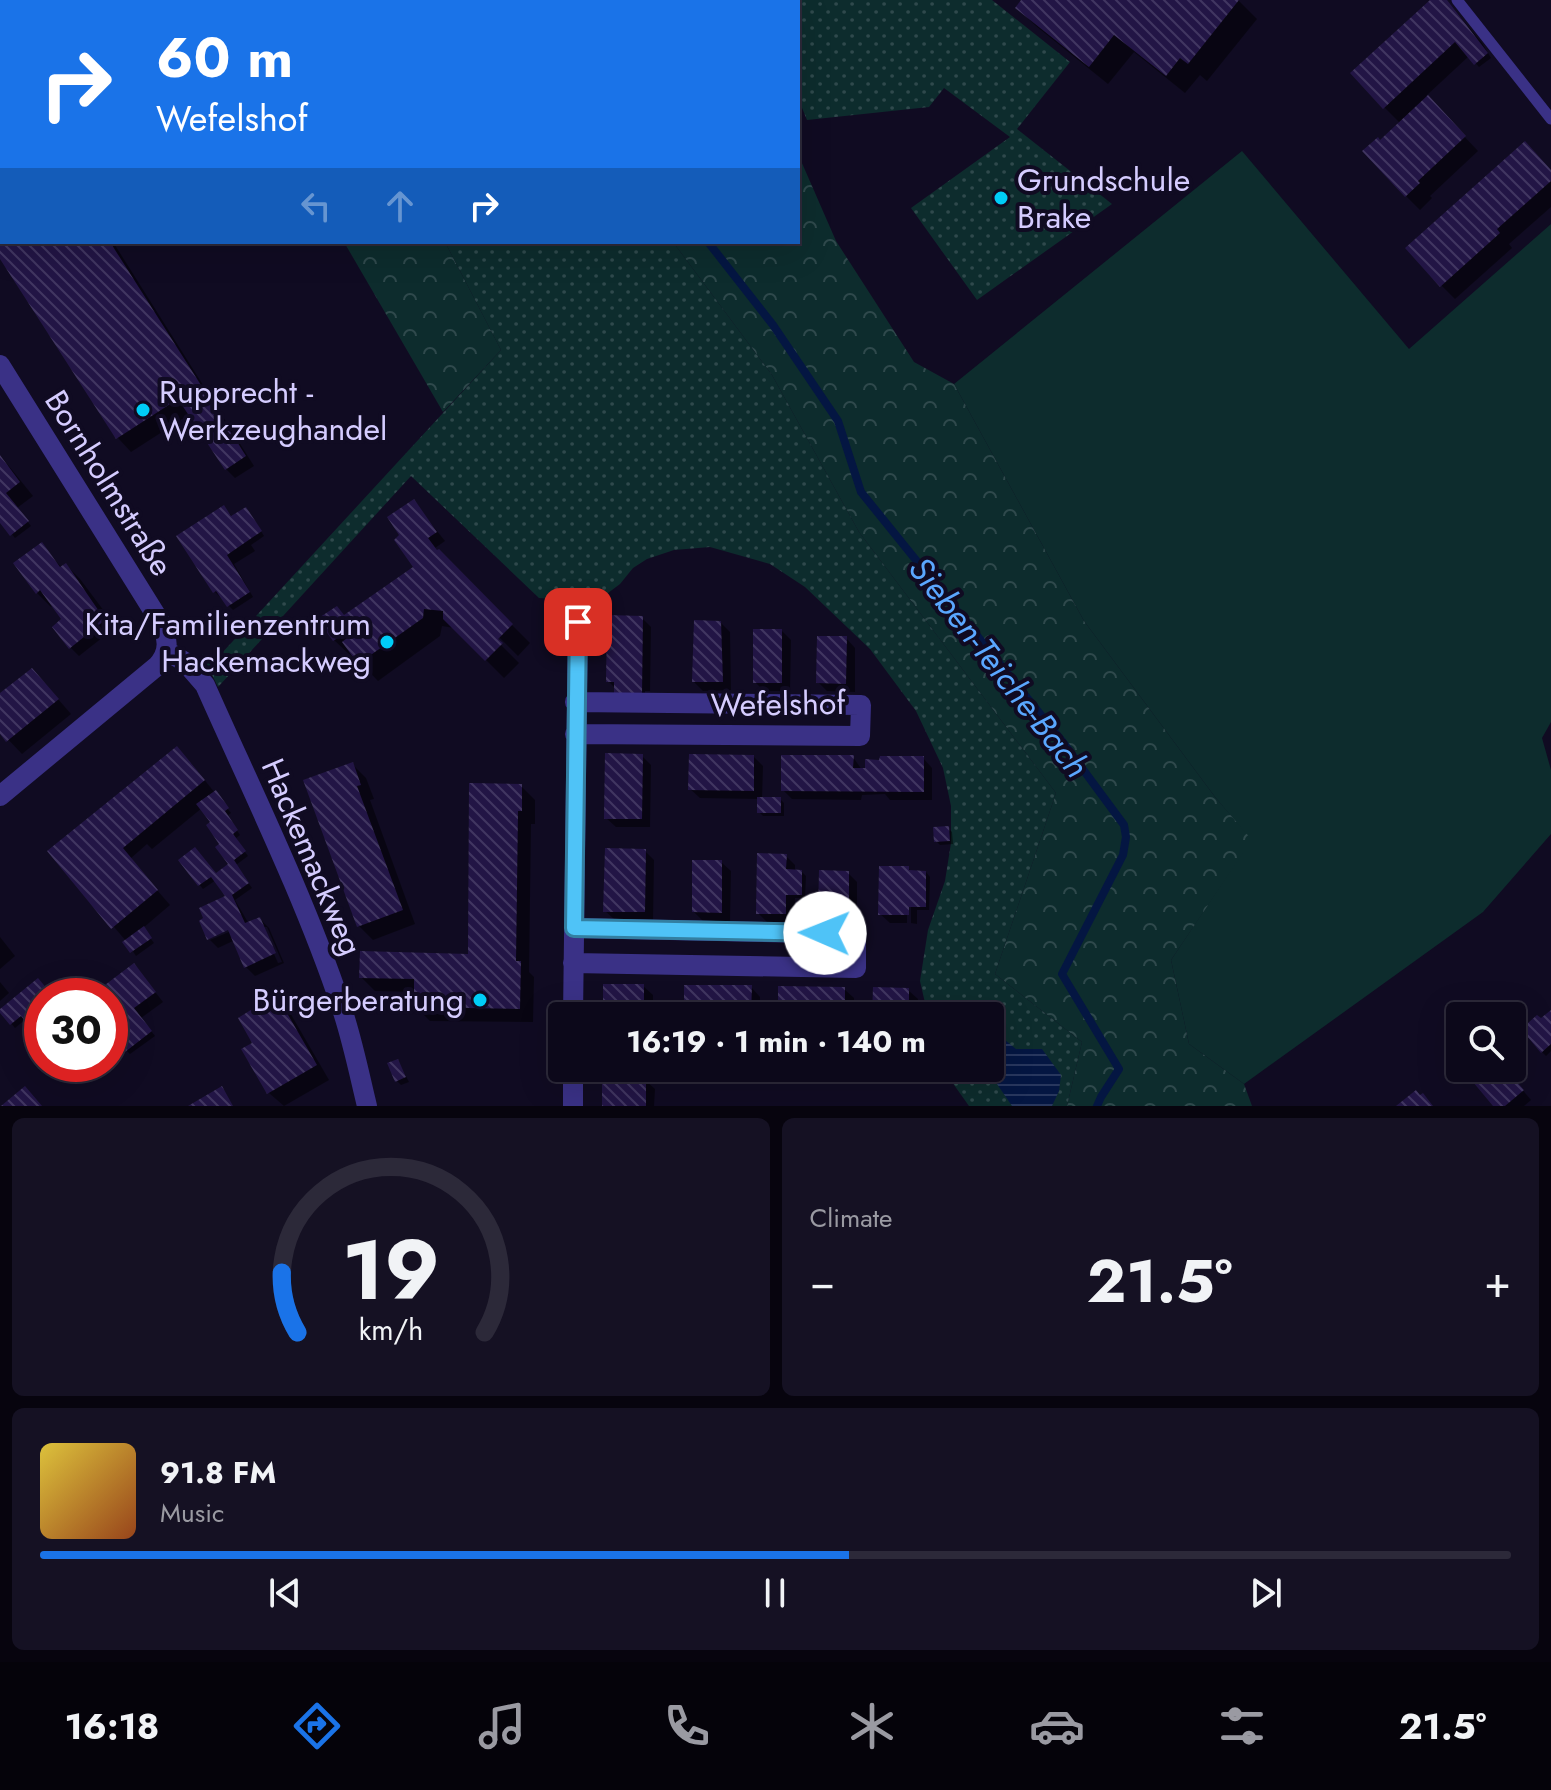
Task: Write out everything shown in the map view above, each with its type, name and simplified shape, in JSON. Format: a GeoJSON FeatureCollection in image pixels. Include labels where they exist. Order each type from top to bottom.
{"type":"FeatureCollection","features":[{"type":"Feature","properties":{"kind":"street","name":"Bornholmstraße"},"geometry":{"type":"LineString","coordinates":[[0,365],[159,620],[167,640],[167,651]]}},
{"type":"Feature","properties":{"kind":"street"},"geometry":{"type":"LineString","coordinates":[[573,1002],[578,622]]}},
{"type":"Feature","properties":{"kind":"street"},"geometry":{"type":"LineString","coordinates":[[0,796],[157,666],[167,651]]}},
{"type":"Feature","properties":{"kind":"street","name":"Hackemackweg"},"geometry":{"type":"LineString","coordinates":[[167,651],[185,662],[205,685],[320,947],[343,1009],[367,1106]]}},
{"type":"Feature","properties":{"kind":"street","name":"Wefelshof"},"geometry":{"type":"LineString","coordinates":[[575,702],[861,705],[860,736],[575,734]]}},
{"type":"Feature","properties":{"kind":"street"},"geometry":{"type":"LineString","coordinates":[[573,963],[856,968],[856,934],[574,928]]}},
{"type":"Feature","properties":{"kind":"street"},"geometry":{"type":"LineString","coordinates":[[573,1082],[573,1106]]}},
{"type":"Feature","properties":{"kind":"lane"},"geometry":{"type":"LineString","coordinates":[[1457,0],[1551,119]]}},
{"type":"Feature","properties":{"kind":"green space"},"geometry":{"type":"Polygon","coordinates":[[[800,0],[992,0],[1070,62],[1017,129],[1112,204],[977,300],[911,208],[1010,137],[944,88],[929,107],[807,120],[800,103],[800,0]]]}},
{"type":"Feature","properties":{"kind":"green space"},"geometry":{"type":"Polygon","coordinates":[[[1242,151],[1409,349],[1551,224],[1551,722],[1542,738],[1551,770],[1551,834],[1483,912],[1244,1084],[1189,1044],[1171,960],[1251,840],[1215,797],[1084,621],[954,384],[1242,151]]]}},
{"type":"Feature","properties":{"kind":"green space"},"geometry":{"type":"Polygon","coordinates":[[[800,159],[836,241],[914,362],[954,384],[1084,621],[1215,797],[1252,840],[1171,960],[1189,1044],[1244,1084],[1252,1106],[1067,1106],[1082,1042],[995,974],[1056,793],[859,532],[772,375],[674,244],[800,244],[800,159]]]}},
{"type":"Feature","properties":{"kind":"green space"},"geometry":{"type":"Polygon","coordinates":[[[345,244],[446,244],[501,350],[443,412],[345,244]]]}},
{"type":"Feature","properties":{"kind":"green space"},"geometry":{"type":"Polygon","coordinates":[[[446,244],[674,244],[772,375],[859,532],[1056,793],[995,974],[1082,1042],[1067,1106],[969,1106],[952,1082],[1004,1082],[1004,1002],[925,1002],[920,981],[928,930],[945,881],[951,843],[951,806],[943,768],[916,711],[870,649],[805,587],[770,564],[710,547],[674,550],[647,559],[633,568],[620,584],[596,602],[539,598],[411,476],[218,687],[202,654],[221,654],[501,350],[446,244]]]}},
{"type":"Feature","properties":{"kind":"water"},"geometry":{"type":"Polygon","coordinates":[[[1004,1037],[1016,1049],[1042,1049],[1061,1075],[1059,1091],[1052,1106],[1012,1106],[996,1082],[1004,1082],[1004,1037]]]}},
{"type":"Feature","properties":{"kind":"building"},"geometry":{"type":"Polygon","coordinates":[[[1021,0],[1239,0],[1188,64],[1180,58],[1166,76],[1114,35],[1089,67],[1015,8],[1021,0]]]}},
{"type":"Feature","properties":{"kind":"building"},"geometry":{"type":"Polygon","coordinates":[[[1430,0],[1447,0],[1488,53],[1474,65],[1455,42],[1383,109],[1350,73],[1430,0]]]}},
{"type":"Feature","properties":{"kind":"building"},"geometry":{"type":"Polygon","coordinates":[[[1428,95],[1466,136],[1405,197],[1362,151],[1378,137],[1380,140],[1428,95]]]}},
{"type":"Feature","properties":{"kind":"building"},"geometry":{"type":"Polygon","coordinates":[[[1525,141],[1551,170],[1551,181],[1497,229],[1500,233],[1440,287],[1405,248],[1525,141]]]}},
{"type":"Feature","properties":{"kind":"building"},"geometry":{"type":"Polygon","coordinates":[[[0,244],[111,244],[246,456],[225,470],[178,399],[116,439],[0,259],[0,244]]]}},
{"type":"Feature","properties":{"kind":"building"},"geometry":{"type":"Polygon","coordinates":[[[0,455],[20,482],[6,493],[29,521],[10,536],[0,523],[0,455]]]}},
{"type":"Feature","properties":{"kind":"building"},"geometry":{"type":"Polygon","coordinates":[[[414,499],[437,532],[428,538],[437,550],[513,624],[498,639],[503,643],[485,661],[443,619],[443,611],[424,609],[423,618],[358,664],[342,642],[347,638],[344,634],[333,641],[317,619],[337,606],[344,615],[413,567],[394,540],[399,535],[387,517],[414,499]]]}},
{"type":"Feature","properties":{"kind":"building"},"geometry":{"type":"Polygon","coordinates":[[[224,505],[231,516],[246,507],[262,531],[227,555],[250,592],[227,607],[216,591],[213,593],[176,536],[224,505]]]}},
{"type":"Feature","properties":{"kind":"building"},"geometry":{"type":"Polygon","coordinates":[[[42,542],[60,567],[66,563],[105,620],[69,649],[52,627],[61,619],[40,590],[36,594],[13,563],[42,542]]]}},
{"type":"Feature","properties":{"kind":"building"},"geometry":{"type":"Polygon","coordinates":[[[607,615],[643,616],[642,694],[614,694],[614,682],[606,682],[607,615]]]}},
{"type":"Feature","properties":{"kind":"building"},"geometry":{"type":"Polygon","coordinates":[[[694,620],[721,621],[723,682],[692,682],[694,620]]]}},
{"type":"Feature","properties":{"kind":"building"},"geometry":{"type":"Polygon","coordinates":[[[753,629],[782,629],[782,683],[753,683],[753,629]]]}},
{"type":"Feature","properties":{"kind":"building"},"geometry":{"type":"Polygon","coordinates":[[[817,636],[847,636],[846,684],[816,683],[817,636]]]}},
{"type":"Feature","properties":{"kind":"building"},"geometry":{"type":"Polygon","coordinates":[[[32,668],[59,699],[6,742],[0,734],[0,693],[32,668]]]}},
{"type":"Feature","properties":{"kind":"building"},"geometry":{"type":"Polygon","coordinates":[[[177,746],[205,780],[123,848],[158,890],[111,929],[47,851],[177,746]]]}},
{"type":"Feature","properties":{"kind":"building"},"geometry":{"type":"Polygon","coordinates":[[[605,753],[643,754],[642,819],[604,819],[605,753]]]}},
{"type":"Feature","properties":{"kind":"building"},"geometry":{"type":"Polygon","coordinates":[[[689,754],[754,755],[754,791],[688,790],[689,754]]]}},
{"type":"Feature","properties":{"kind":"building"},"geometry":{"type":"Polygon","coordinates":[[[781,755],[854,755],[853,768],[865,768],[865,759],[879,760],[880,756],[924,756],[924,792],[781,791],[781,755]]]}},
{"type":"Feature","properties":{"kind":"building"},"geometry":{"type":"Polygon","coordinates":[[[353,762],[361,785],[357,786],[403,910],[357,927],[303,780],[353,762]]]}},
{"type":"Feature","properties":{"kind":"building"},"geometry":{"type":"Polygon","coordinates":[[[469,783],[522,784],[522,811],[518,811],[516,961],[521,961],[520,1009],[414,1007],[414,979],[359,978],[360,951],[468,954],[469,783]]]}},
{"type":"Feature","properties":{"kind":"building"},"geometry":{"type":"Polygon","coordinates":[[[216,790],[229,808],[225,811],[238,830],[233,834],[246,851],[234,860],[249,883],[232,895],[245,923],[260,917],[276,953],[244,968],[228,930],[207,940],[199,921],[203,918],[199,908],[225,896],[211,877],[198,886],[178,860],[195,847],[216,873],[228,864],[215,847],[219,844],[206,825],[210,822],[196,804],[216,790]]]}},
{"type":"Feature","properties":{"kind":"building"},"geometry":{"type":"Polygon","coordinates":[[[757,797],[781,797],[781,813],[757,813],[757,797]]]}},
{"type":"Feature","properties":{"kind":"building"},"geometry":{"type":"Polygon","coordinates":[[[949,826],[950,841],[934,842],[933,827],[949,826]]]}},
{"type":"Feature","properties":{"kind":"building"},"geometry":{"type":"Polygon","coordinates":[[[605,848],[646,849],[645,912],[603,912],[605,848]]]}},
{"type":"Feature","properties":{"kind":"building"},"geometry":{"type":"Polygon","coordinates":[[[757,853],[787,854],[786,869],[802,870],[802,895],[786,895],[786,914],[756,914],[757,853]]]}},
{"type":"Feature","properties":{"kind":"building"},"geometry":{"type":"Polygon","coordinates":[[[692,860],[722,860],[722,913],[692,912],[692,860]]]}},
{"type":"Feature","properties":{"kind":"building"},"geometry":{"type":"Polygon","coordinates":[[[879,866],[909,866],[909,870],[926,871],[926,907],[909,907],[909,915],[878,915],[879,866]]]}},
{"type":"Feature","properties":{"kind":"building"},"geometry":{"type":"Polygon","coordinates":[[[819,870],[849,871],[849,914],[818,913],[819,870]]]}},
{"type":"Feature","properties":{"kind":"building"},"geometry":{"type":"Polygon","coordinates":[[[144,926],[152,938],[130,953],[122,942],[144,926]]]}},
{"type":"Feature","properties":{"kind":"building"},"geometry":{"type":"Polygon","coordinates":[[[134,963],[156,992],[134,1008],[152,1031],[128,1050],[128,978],[114,978],[134,963]]]}},
{"type":"Feature","properties":{"kind":"building"},"geometry":{"type":"Polygon","coordinates":[[[603,984],[644,984],[644,1002],[603,1002],[603,984]]]}},
{"type":"Feature","properties":{"kind":"building"},"geometry":{"type":"Polygon","coordinates":[[[684,985],[752,985],[751,1002],[684,1002],[684,985]]]}},
{"type":"Feature","properties":{"kind":"building"},"geometry":{"type":"Polygon","coordinates":[[[778,986],[845,987],[845,1002],[778,1002],[778,986]]]}},
{"type":"Feature","properties":{"kind":"building"},"geometry":{"type":"Polygon","coordinates":[[[873,987],[909,988],[909,1002],[872,1002],[873,987]]]}},
{"type":"Feature","properties":{"kind":"building"},"geometry":{"type":"Polygon","coordinates":[[[24,989],[24,1020],[21,1016],[10,1025],[0,1009],[24,989]]]}},
{"type":"Feature","properties":{"kind":"building"},"geometry":{"type":"Polygon","coordinates":[[[276,994],[317,1065],[267,1094],[241,1049],[252,1043],[238,1018],[276,994]]]}},
{"type":"Feature","properties":{"kind":"building"},"geometry":{"type":"Polygon","coordinates":[[[1551,1010],[1551,1044],[1541,1053],[1526,1035],[1526,1025],[1537,1015],[1541,1018],[1551,1010]]]}},
{"type":"Feature","properties":{"kind":"building"},"geometry":{"type":"Polygon","coordinates":[[[398,1059],[406,1077],[395,1082],[387,1063],[398,1059]]]}},
{"type":"Feature","properties":{"kind":"building"},"geometry":{"type":"Polygon","coordinates":[[[602,1082],[646,1082],[646,1106],[602,1106],[602,1082]]]}},
{"type":"Feature","properties":{"kind":"building"},"geometry":{"type":"Polygon","coordinates":[[[1473,1082],[1517,1082],[1524,1090],[1505,1106],[1493,1106],[1473,1082]]]}},
{"type":"Feature","properties":{"kind":"building"},"geometry":{"type":"Polygon","coordinates":[[[25,1086],[42,1106],[1,1106],[25,1086]]]}},
{"type":"Feature","properties":{"kind":"building"},"geometry":{"type":"Polygon","coordinates":[[[222,1086],[233,1106],[188,1106],[222,1086]]]}},
{"type":"Feature","properties":{"kind":"building"},"geometry":{"type":"Polygon","coordinates":[[[1416,1090],[1420,1095],[1423,1093],[1433,1106],[1396,1106],[1416,1090]]]}},
{"type":"Feature","properties":{"kind":"waterway","name":"Sieben-Teiche-Bach"},"geometry":{"type":"LineString","coordinates":[[710,244],[773,325],[838,421],[861,492],[1062,741],[1124,825],[1123,855],[1062,974],[1119,1069],[1097,1106]]}},
{"type":"Feature","properties":{"kind":"place","name":"Grundschule Brake"},"geometry":{"type":"Point","coordinates":[1001,198]}},
{"type":"Feature","properties":{"kind":"place","name":"Rupprecht - Werkzeughandel"},"geometry":{"type":"Point","coordinates":[143,410]}},
{"type":"Feature","properties":{"kind":"place","name":"Kita/Familienzentrum Hackemackweg"},"geometry":{"type":"Point","coordinates":[387,642]}},
{"type":"Feature","properties":{"kind":"place","name":"Bürgerberatung"},"geometry":{"type":"Point","coordinates":[480,1000]}},
{"type":"Feature","properties":{"kind":"route"},"geometry":{"type":"LineString","coordinates":[[578,622],[574,928],[825,933]]}}]}
